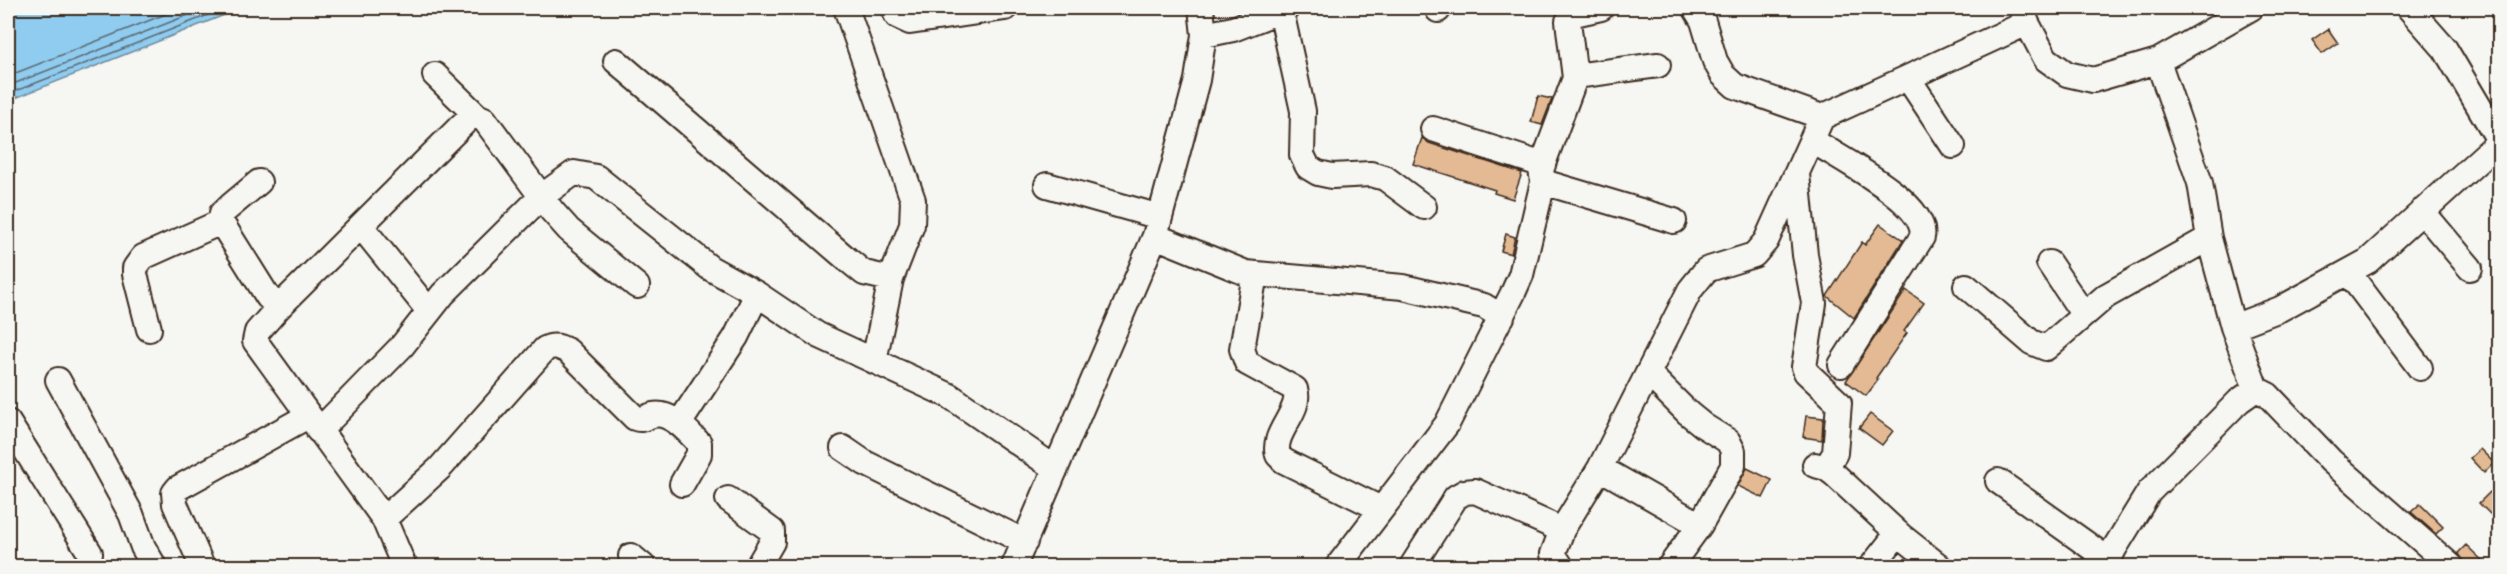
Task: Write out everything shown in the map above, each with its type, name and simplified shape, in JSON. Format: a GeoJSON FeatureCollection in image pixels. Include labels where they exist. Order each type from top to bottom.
{"type":"FeatureCollection","features":[{"type":"Feature","properties":{"kind":"street"},"geometry":{"type":"LineString","coordinates":[[846,8],[914,200],[912,225],[891,279],[874,361]]}},
{"type":"Feature","properties":{"kind":"street"},"geometry":{"type":"LineString","coordinates":[[893,8],[897,16],[910,22],[990,9]]}},
{"type":"Feature","properties":{"kind":"street"},"geometry":{"type":"LineString","coordinates":[[1014,567],[1157,227],[1197,80],[1204,35],[1201,8]]}},
{"type":"Feature","properties":{"kind":"street"},"geometry":{"type":"LineString","coordinates":[[1338,567],[1447,424],[1502,317],[1521,275],[1543,173],[1575,76],[1568,21],[1574,14],[1601,8]]}},
{"type":"Feature","properties":{"kind":"street"},"geometry":{"type":"LineString","coordinates":[[1695,8],[1703,21],[1715,61],[1723,75],[1735,86],[1822,117]]}},
{"type":"Feature","properties":{"kind":"street"},"geometry":{"type":"LineString","coordinates":[[1562,567],[1553,554],[1562,530],[1600,468],[1690,290],[1706,270],[1754,255],[1766,241],[1822,117],[1908,78],[2024,15],[2046,60],[2067,74],[2092,80],[2158,61],[2251,8]]}},
{"type":"Feature","properties":{"kind":"street"},"geometry":{"type":"LineString","coordinates":[[2233,327],[2280,309],[2368,261],[2499,141],[2445,49],[2409,8]]}},
{"type":"Feature","properties":{"kind":"street"},"geometry":{"type":"LineString","coordinates":[[1204,35],[1233,29],[1284,9],[1303,111],[1302,155],[1308,167],[1318,173],[1332,176],[1371,174],[1385,178],[1424,207]]}},
{"type":"Feature","properties":{"kind":"street"},"geometry":{"type":"LineString","coordinates":[[616,61],[864,273],[891,279]]}},
{"type":"Feature","properties":{"kind":"street"},"geometry":{"type":"LineString","coordinates":[[2158,61],[2200,183],[2209,238],[2233,327],[2256,389],[2268,395],[2331,461],[2451,567]]}},
{"type":"Feature","properties":{"kind":"street"},"geometry":{"type":"LineString","coordinates":[[1575,76],[1658,65]]}},
{"type":"Feature","properties":{"kind":"street"},"geometry":{"type":"LineString","coordinates":[[435,75],[477,116],[484,119],[569,230],[638,286]]}},
{"type":"Feature","properties":{"kind":"street"},"geometry":{"type":"LineString","coordinates":[[1908,78],[1953,146]]}},
{"type":"Feature","properties":{"kind":"street"},"geometry":{"type":"LineString","coordinates":[[405,567],[384,519],[255,341],[256,332],[469,118],[477,116]]}},
{"type":"Feature","properties":{"kind":"street"},"geometry":{"type":"LineString","coordinates":[[1433,129],[1543,173],[1674,221]]}},
{"type":"Feature","properties":{"kind":"street"},"geometry":{"type":"LineString","coordinates":[[1812,140],[1835,157],[1877,179],[1917,216],[1923,225],[1922,237],[1841,365]]}},
{"type":"Feature","properties":{"kind":"street"},"geometry":{"type":"LineString","coordinates":[[202,567],[175,504],[174,493],[178,488],[314,424],[402,346],[443,294],[542,196],[574,173],[596,177],[710,268],[757,294],[818,335],[950,396],[1056,470]]}},
{"type":"Feature","properties":{"kind":"street"},"geometry":{"type":"LineString","coordinates":[[1797,173],[1805,255],[1814,303],[1804,367],[1806,372],[1839,403],[1835,453],[1820,467],[1939,567]]}},
{"type":"Feature","properties":{"kind":"street"},"geometry":{"type":"LineString","coordinates":[[259,182],[222,213],[221,222],[268,297],[279,308]]}},
{"type":"Feature","properties":{"kind":"street"},"geometry":{"type":"LineString","coordinates":[[1047,185],[1157,227],[1246,273],[1403,287],[1484,306],[1502,317]]}},
{"type":"Feature","properties":{"kind":"street"},"geometry":{"type":"LineString","coordinates":[[2422,211],[2470,268]]}},
{"type":"Feature","properties":{"kind":"street"},"geometry":{"type":"LineString","coordinates":[[149,329],[135,274],[138,261],[221,222]]}},
{"type":"Feature","properties":{"kind":"street"},"geometry":{"type":"LineString","coordinates":[[361,226],[429,311]]}},
{"type":"Feature","properties":{"kind":"street"},"geometry":{"type":"LineString","coordinates":[[1966,286],[2031,342],[2046,348],[2106,296],[2209,238]]}},
{"type":"Feature","properties":{"kind":"street"},"geometry":{"type":"LineString","coordinates":[[2049,262],[2084,315]]}},
{"type":"Feature","properties":{"kind":"street"},"geometry":{"type":"LineString","coordinates":[[2348,272],[2420,368]]}},
{"type":"Feature","properties":{"kind":"street"},"geometry":{"type":"LineString","coordinates":[[1256,274],[1242,349],[1244,357],[1247,363],[1295,389],[1297,398],[1278,441],[1278,455],[1284,461],[1381,509]]}},
{"type":"Feature","properties":{"kind":"street"},"geometry":{"type":"LineString","coordinates":[[679,424],[736,337],[757,294]]}},
{"type":"Feature","properties":{"kind":"street"},"geometry":{"type":"LineString","coordinates":[[384,519],[440,468],[550,346],[558,346],[568,351],[638,420],[657,414],[671,419],[699,443],[700,449],[682,484]]}},
{"type":"Feature","properties":{"kind":"street"},"geometry":{"type":"LineString","coordinates":[[1648,373],[1688,413],[1728,441],[1733,451],[1733,466],[1700,525],[1670,567]]}},
{"type":"Feature","properties":{"kind":"street"},"geometry":{"type":"LineString","coordinates":[[58,380],[131,514],[143,548],[154,567]]}},
{"type":"Feature","properties":{"kind":"street"},"geometry":{"type":"LineString","coordinates":[[1998,481],[2108,563],[2149,492],[2239,400],[2256,389]]}},
{"type":"Feature","properties":{"kind":"street"},"geometry":{"type":"LineString","coordinates":[[8,422],[90,553]]}},
{"type":"Feature","properties":{"kind":"street"},"geometry":{"type":"LineString","coordinates":[[843,448],[865,464],[1025,542]]}},
{"type":"Feature","properties":{"kind":"street"},"geometry":{"type":"LineString","coordinates":[[1600,468],[1700,525]]}},
{"type":"Feature","properties":{"kind":"street"},"geometry":{"type":"LineString","coordinates":[[1412,567],[1456,497],[1465,492],[1475,491],[1562,530]]}},
{"type":"Feature","properties":{"kind":"street"},"geometry":{"type":"LineString","coordinates":[[728,499],[772,531],[772,542],[758,567]]}},
{"type":"Feature","properties":{"kind":"street"},"geometry":{"type":"LineString","coordinates":[[1872,567],[1898,533]]}},
{"type":"Feature","properties":{"kind":"water"},"geometry":{"type":"Polygon","coordinates":[[[8,8],[242,8],[8,101],[8,8]]]}},
{"type":"Feature","properties":{"kind":"building"},"geometry":{"type":"Polygon","coordinates":[[[2328,29],[2338,43],[2322,54],[2312,40],[2328,29]]]}},
{"type":"Feature","properties":{"kind":"building"},"geometry":{"type":"Polygon","coordinates":[[[1538,96],[1552,99],[1542,125],[1531,122],[1538,96]]]}},
{"type":"Feature","properties":{"kind":"building"},"geometry":{"type":"Polygon","coordinates":[[[1422,138],[1429,143],[1522,173],[1513,199],[1494,193],[1495,190],[1413,164],[1422,138]]]}},
{"type":"Feature","properties":{"kind":"building"},"geometry":{"type":"Polygon","coordinates":[[[1880,224],[1903,240],[1854,318],[1827,296],[1862,242],[1865,245],[1880,224]]]}},
{"type":"Feature","properties":{"kind":"building"},"geometry":{"type":"Polygon","coordinates":[[[1506,234],[1515,237],[1511,254],[1501,251],[1506,234]]]}},
{"type":"Feature","properties":{"kind":"building"},"geometry":{"type":"Polygon","coordinates":[[[1906,290],[1924,303],[1904,331],[1907,333],[1866,396],[1846,381],[1906,290]]]}},
{"type":"Feature","properties":{"kind":"building"},"geometry":{"type":"Polygon","coordinates":[[[1870,414],[1893,431],[1882,445],[1859,428],[1870,414]]]}},
{"type":"Feature","properties":{"kind":"building"},"geometry":{"type":"Polygon","coordinates":[[[1806,416],[1823,418],[1822,440],[1803,437],[1806,416]]]}},
{"type":"Feature","properties":{"kind":"building"},"geometry":{"type":"Polygon","coordinates":[[[2480,449],[2494,463],[2484,473],[2470,458],[2480,449]]]}},
{"type":"Feature","properties":{"kind":"building"},"geometry":{"type":"Polygon","coordinates":[[[1747,468],[1772,480],[1763,498],[1738,486],[1747,468]]]}},
{"type":"Feature","properties":{"kind":"building"},"geometry":{"type":"Polygon","coordinates":[[[2490,492],[2499,501],[2499,510],[2493,517],[2479,503],[2490,492]]]}},
{"type":"Feature","properties":{"kind":"building"},"geometry":{"type":"Polygon","coordinates":[[[2420,504],[2443,527],[2436,534],[2411,512],[2420,504]]]}},
{"type":"Feature","properties":{"kind":"building"},"geometry":{"type":"Polygon","coordinates":[[[2466,545],[2489,567],[2465,567],[2458,553],[2466,545]]]}}]}
